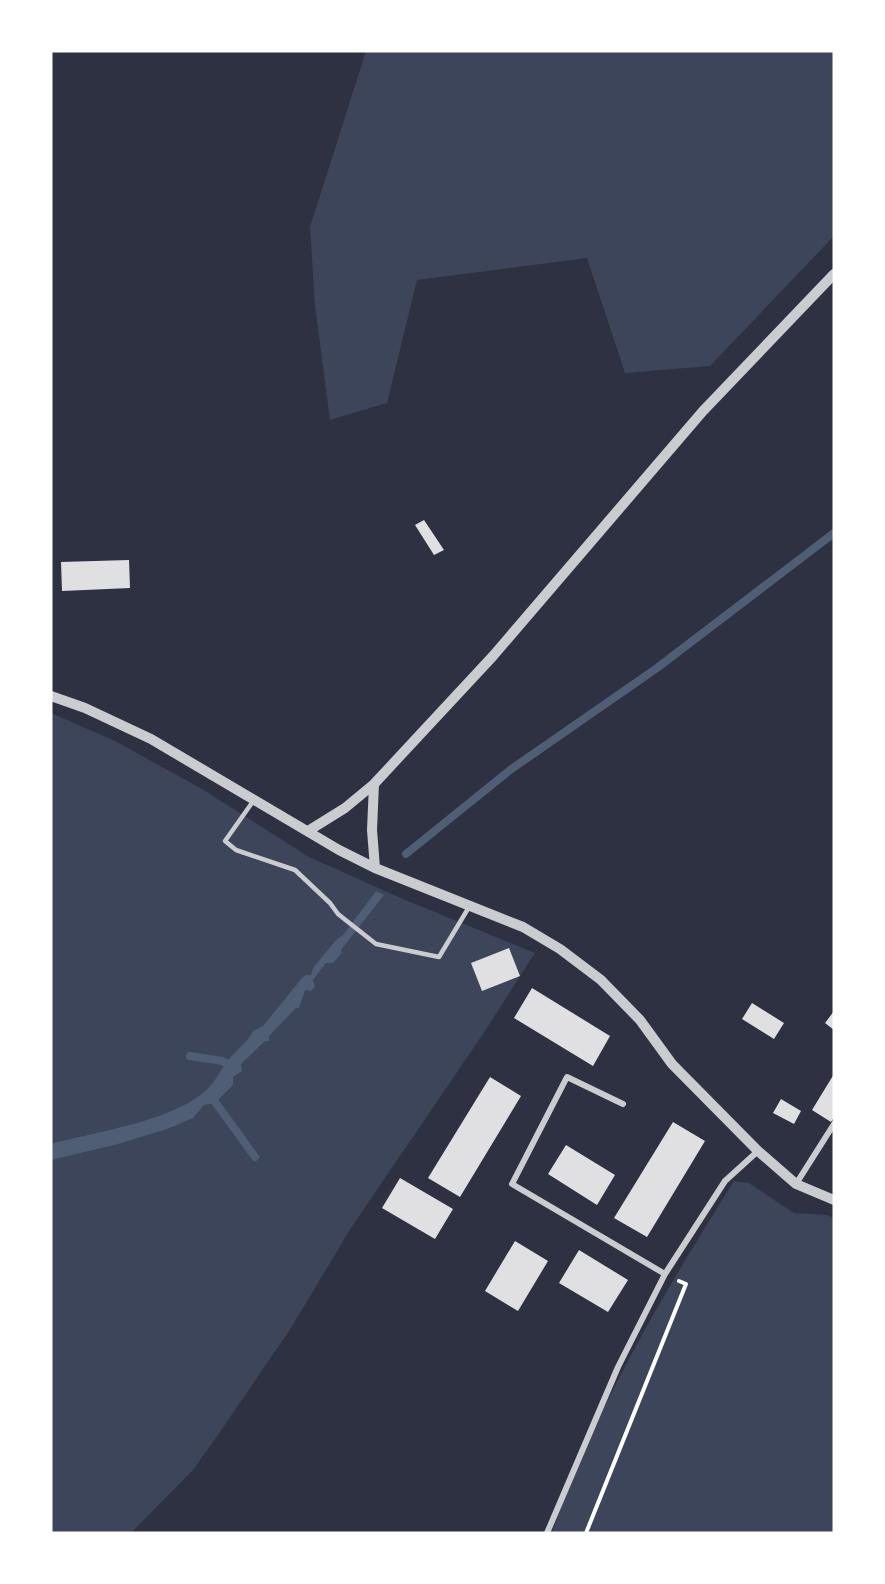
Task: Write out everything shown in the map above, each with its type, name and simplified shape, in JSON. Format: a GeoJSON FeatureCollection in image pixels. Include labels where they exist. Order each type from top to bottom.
{"type":"FeatureCollection","features":[{"type":"Feature","properties":{"kind":"street"},"geometry":{"type":"LineString","coordinates":[[308,831],[345,808],[374,784],[494,656],[703,411],[834,274]]}},
{"type":"Feature","properties":{"kind":"street"},"geometry":{"type":"LineString","coordinates":[[51,696],[85,708],[151,740],[339,850],[375,868],[523,927],[560,949],[601,980],[640,1020],[672,1064],[758,1151],[796,1184],[834,1200]]}},
{"type":"Feature","properties":{"kind":"street"},"geometry":{"type":"LineString","coordinates":[[374,784],[372,830],[375,868]]}},
{"type":"Feature","properties":{"kind":"street"},"geometry":{"type":"LineString","coordinates":[[623,1104],[567,1077],[512,1184],[665,1274]]}},
{"type":"Feature","properties":{"kind":"street"},"geometry":{"type":"LineString","coordinates":[[796,1184],[834,1124]]}},
{"type":"Feature","properties":{"kind":"street"},"geometry":{"type":"LineString","coordinates":[[547,1533],[618,1367],[665,1274],[725,1181],[758,1151]]}},
{"type":"Feature","properties":{"kind":"lane"},"geometry":{"type":"LineString","coordinates":[[254,800],[225,841],[236,850],[295,870],[346,920],[376,944],[439,957],[470,906]]}},
{"type":"Feature","properties":{"kind":"path"},"geometry":{"type":"LineString","coordinates":[[586,1533],[686,1284],[665,1274]]}},
{"type":"Feature","properties":{"kind":"shaded area"},"geometry":{"type":"Polygon","coordinates":[[[366,51],[834,51],[834,236],[710,366],[625,373],[587,258],[417,280],[387,403],[330,420],[315,306],[310,227],[366,51]]]}},
{"type":"Feature","properties":{"kind":"shaded area"},"geometry":{"type":"Polygon","coordinates":[[[51,713],[115,741],[202,789],[309,857],[403,899],[535,953],[485,1031],[351,1228],[291,1328],[222,1429],[193,1470],[131,1533],[51,1533],[51,713]]]}},
{"type":"Feature","properties":{"kind":"shaded area"},"geometry":{"type":"Polygon","coordinates":[[[376,891],[384,895],[341,950],[342,953],[333,963],[326,963],[313,980],[315,987],[311,991],[305,990],[299,1008],[296,1008],[269,1036],[269,1041],[265,1041],[241,1064],[242,1071],[233,1077],[233,1085],[215,1103],[204,1105],[193,1118],[167,1129],[118,1144],[51,1160],[51,1144],[159,1116],[198,1097],[211,1085],[253,1031],[263,1026],[302,978],[311,975],[313,968],[336,940],[343,935],[376,891]]]}},
{"type":"Feature","properties":{"kind":"shaded area"},"geometry":{"type":"Polygon","coordinates":[[[734,1181],[749,1183],[794,1213],[827,1215],[834,1218],[834,1533],[552,1533],[569,1486],[610,1396],[657,1308],[734,1181]]]}},
{"type":"Feature","properties":{"kind":"building"},"geometry":{"type":"Polygon","coordinates":[[[424,520],[444,550],[434,555],[415,525],[424,520]]]}},
{"type":"Feature","properties":{"kind":"building"},"geometry":{"type":"Polygon","coordinates":[[[129,560],[130,588],[62,591],[61,562],[129,560]]]}},
{"type":"Feature","properties":{"kind":"building"},"geometry":{"type":"Polygon","coordinates":[[[509,948],[520,976],[482,991],[471,963],[509,948]]]}},
{"type":"Feature","properties":{"kind":"building"},"geometry":{"type":"Polygon","coordinates":[[[532,988],[610,1036],[593,1066],[514,1018],[532,988]]]}},
{"type":"Feature","properties":{"kind":"building"},"geometry":{"type":"Polygon","coordinates":[[[752,1003],[784,1023],[774,1039],[742,1019],[752,1003]]]}},
{"type":"Feature","properties":{"kind":"building"},"geometry":{"type":"Polygon","coordinates":[[[834,1011],[834,1030],[825,1023],[834,1011]]]}},
{"type":"Feature","properties":{"kind":"building"},"geometry":{"type":"Polygon","coordinates":[[[834,1074],[834,1117],[831,1122],[812,1110],[834,1074]]]}},
{"type":"Feature","properties":{"kind":"building"},"geometry":{"type":"Polygon","coordinates":[[[490,1077],[521,1096],[460,1197],[428,1178],[490,1077]]]}},
{"type":"Feature","properties":{"kind":"building"},"geometry":{"type":"Polygon","coordinates":[[[781,1099],[801,1111],[794,1124],[773,1113],[781,1099]]]}},
{"type":"Feature","properties":{"kind":"building"},"geometry":{"type":"Polygon","coordinates":[[[673,1122],[705,1141],[647,1237],[614,1218],[673,1122]]]}},
{"type":"Feature","properties":{"kind":"building"},"geometry":{"type":"Polygon","coordinates":[[[566,1145],[615,1175],[597,1205],[548,1174],[566,1145]]]}},
{"type":"Feature","properties":{"kind":"building"},"geometry":{"type":"Polygon","coordinates":[[[400,1178],[453,1209],[435,1239],[382,1208],[400,1178]]]}},
{"type":"Feature","properties":{"kind":"building"},"geometry":{"type":"Polygon","coordinates":[[[515,1241],[548,1261],[518,1311],[485,1291],[515,1241]]]}},
{"type":"Feature","properties":{"kind":"building"},"geometry":{"type":"Polygon","coordinates":[[[579,1250],[628,1280],[608,1312],[559,1283],[579,1250]]]}},
{"type":"Feature","properties":{"kind":"waterway"},"geometry":{"type":"LineString","coordinates":[[406,854],[510,770],[657,668],[834,533]]}},
{"type":"Feature","properties":{"kind":"waterway"},"geometry":{"type":"LineString","coordinates":[[190,1056],[222,1061],[233,1067]]}},
{"type":"Feature","properties":{"kind":"waterway"},"geometry":{"type":"LineString","coordinates":[[210,1095],[255,1157]]}}]}
